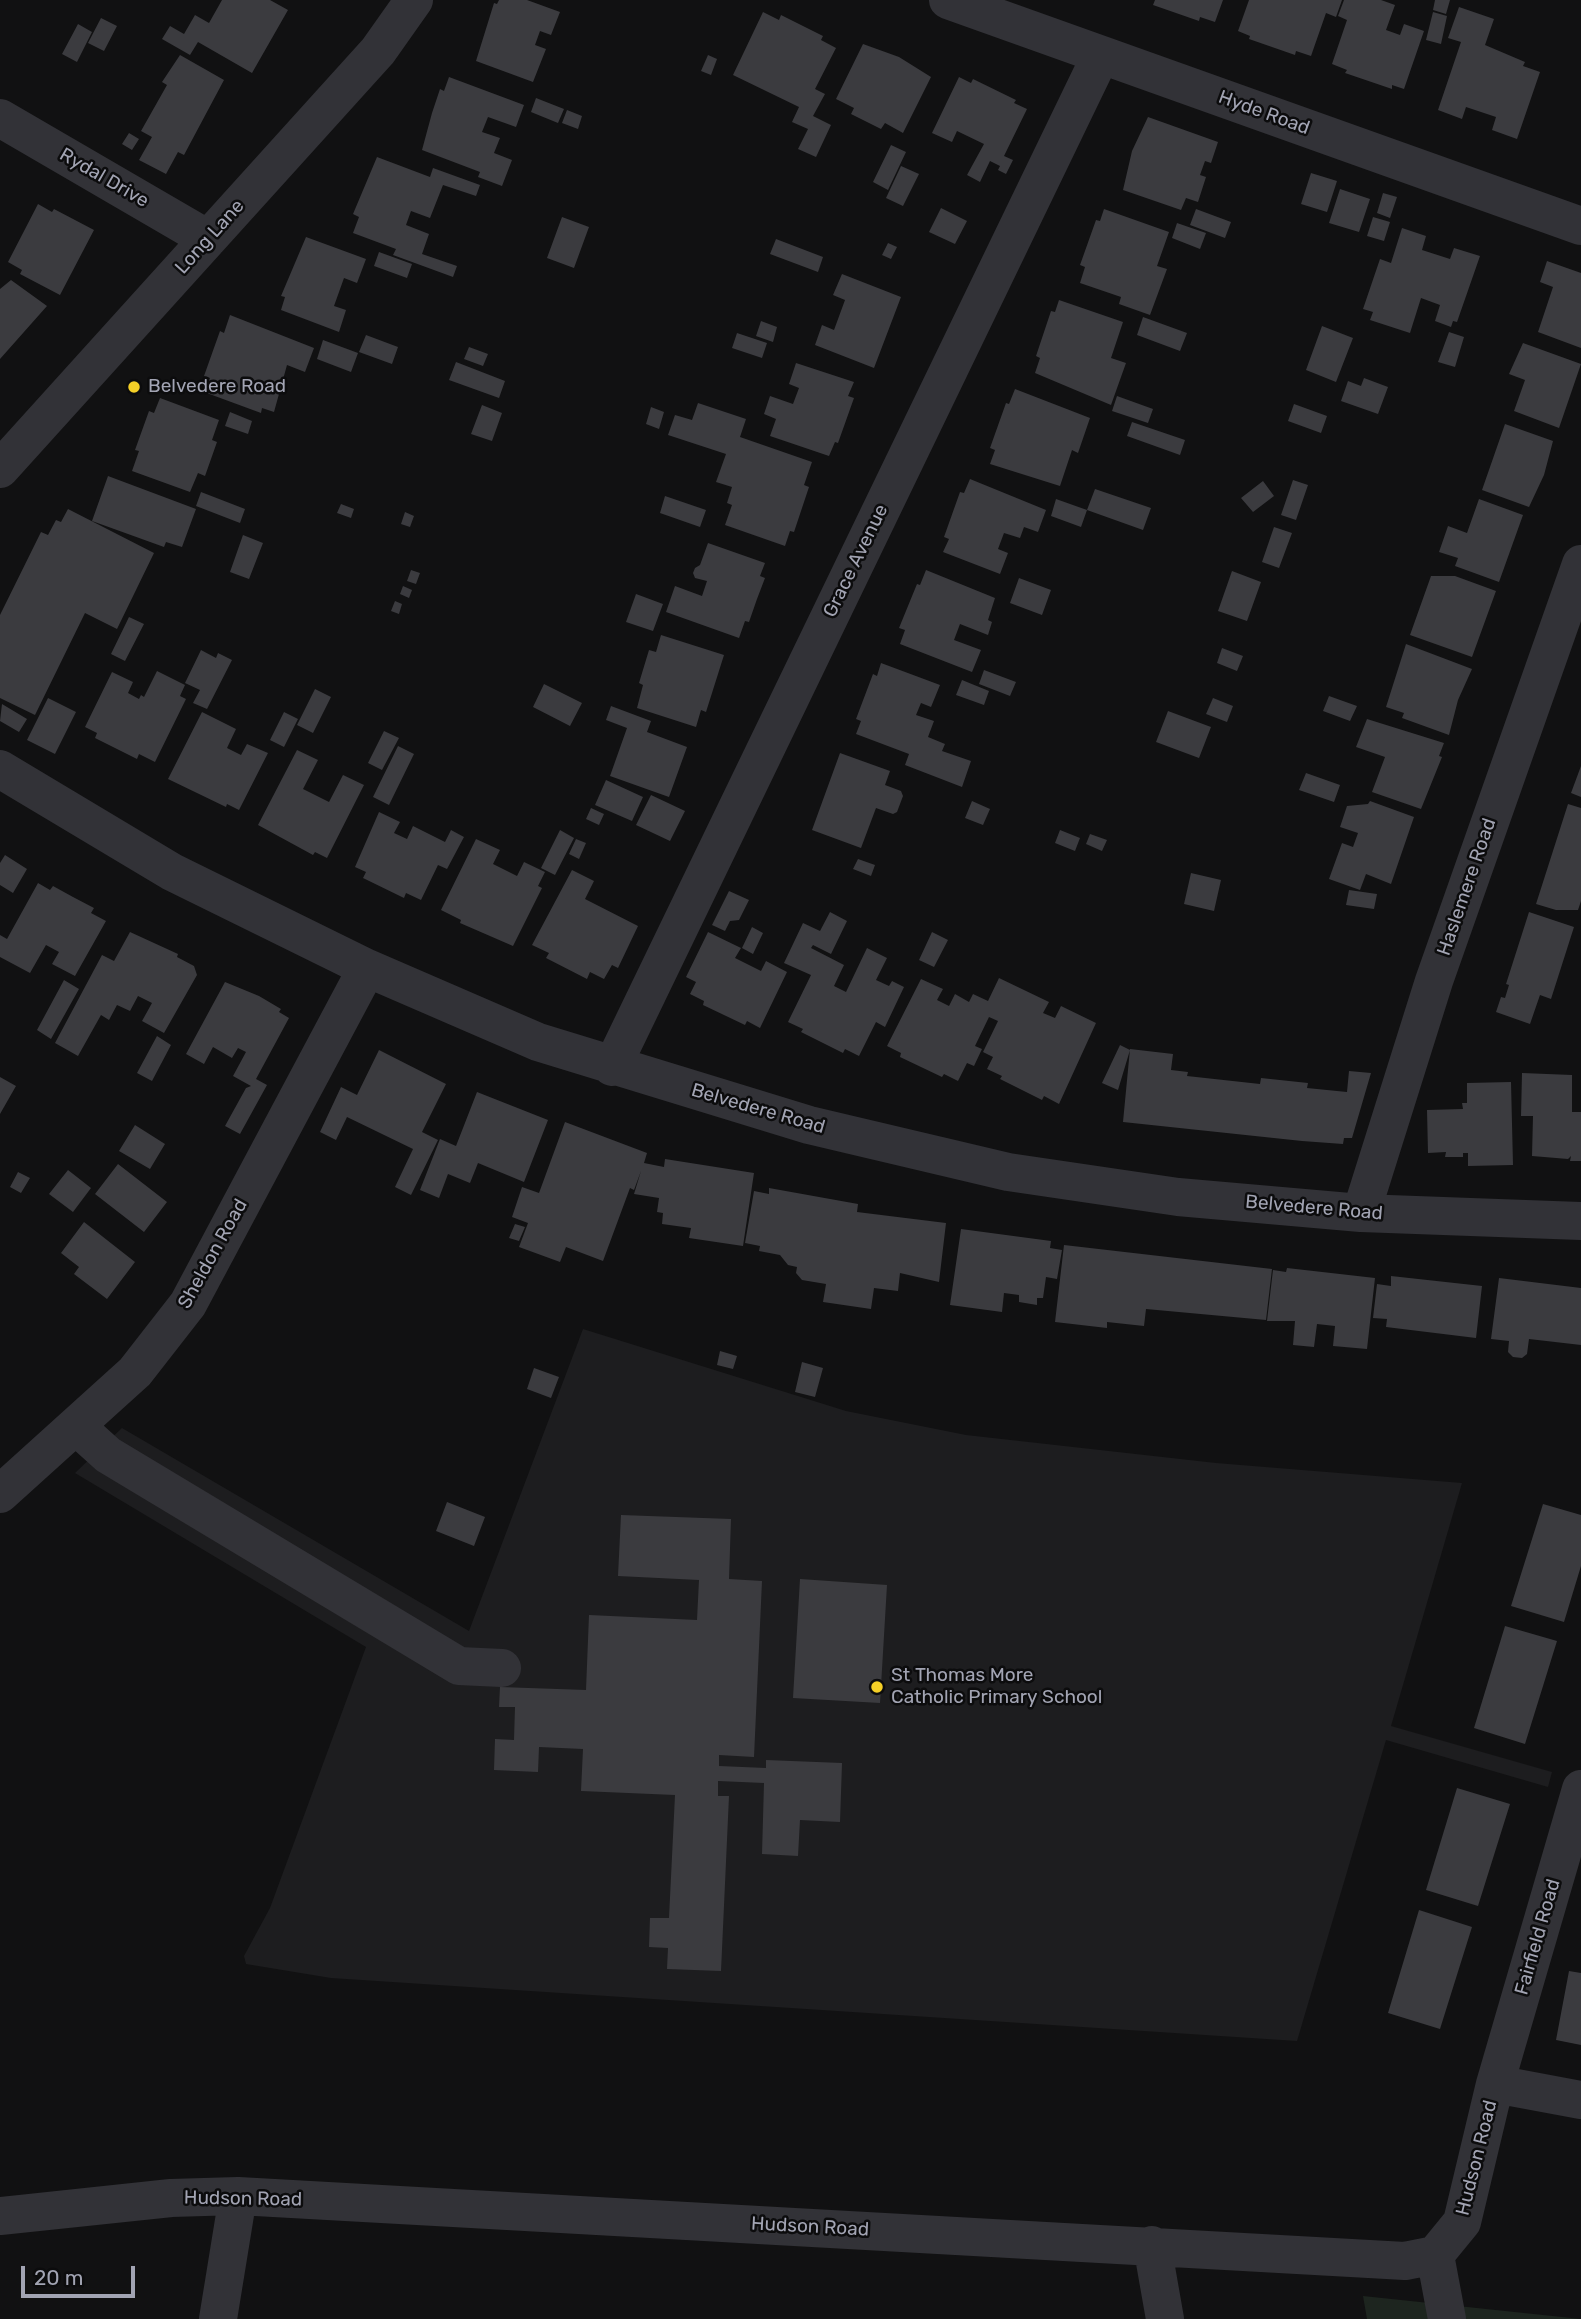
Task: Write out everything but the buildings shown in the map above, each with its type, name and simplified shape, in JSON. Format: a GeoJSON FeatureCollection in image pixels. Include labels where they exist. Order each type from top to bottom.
{"type":"FeatureCollection","features":[{"type":"Feature","properties":{"kind":"street","name":"Long Lane"},"geometry":{"type":"LineString","coordinates":[[0,469],[378,51],[414,0]]}},
{"type":"Feature","properties":{"kind":"street","name":"Hyde Road"},"geometry":{"type":"LineString","coordinates":[[948,0],[1581,226]]}},
{"type":"Feature","properties":{"kind":"street","name":"Grace Avenue"},"geometry":{"type":"LineString","coordinates":[[612,1067],[1101,55]]}},
{"type":"Feature","properties":{"kind":"street","name":"Rydal Drive"},"geometry":{"type":"LineString","coordinates":[[0,118],[208,239]]}},
{"type":"Feature","properties":{"kind":"street","name":"Haslemere Road"},"geometry":{"type":"LineString","coordinates":[[1361,1213],[1434,981],[1581,564]]}},
{"type":"Feature","properties":{"kind":"street","name":"Belvedere Road"},"geometry":{"type":"LineString","coordinates":[[0,769],[172,872],[367,968],[538,1042],[612,1067],[809,1125],[1008,1172],[1178,1197],[1361,1213],[1581,1221]]}},
{"type":"Feature","properties":{"kind":"street","name":"Sheldon Road"},"geometry":{"type":"LineString","coordinates":[[0,1494],[135,1372],[188,1304],[367,968]]}},
{"type":"Feature","properties":{"kind":"street"},"geometry":{"type":"LineString","coordinates":[[77,1427],[108,1455],[459,1666],[502,1668]]}},
{"type":"Feature","properties":{"kind":"street","name":"Fairfield Road"},"geometry":{"type":"LineString","coordinates":[[1495,2084],[1572,1852],[1581,1789]]}},
{"type":"Feature","properties":{"kind":"street"},"geometry":{"type":"LineString","coordinates":[[1495,2084],[1581,2100]]}},
{"type":"Feature","properties":{"kind":"street","name":"Hudson Road"},"geometry":{"type":"LineString","coordinates":[[0,2216],[171,2198],[238,2196],[1405,2261],[1435,2255],[1462,2222],[1495,2084]]}},
{"type":"Feature","properties":{"kind":"street"},"geometry":{"type":"LineString","coordinates":[[218,2319],[238,2196]]}},
{"type":"Feature","properties":{"kind":"street"},"geometry":{"type":"LineString","coordinates":[[1152,2245],[1165,2319]]}},
{"type":"Feature","properties":{"kind":"street"},"geometry":{"type":"LineString","coordinates":[[1435,2255],[1447,2319]]}},
{"type":"Feature","properties":{"kind":"shaded area","name":"St Thomas More Catholic Primary School"},"geometry":{"type":"Polygon","coordinates":[[[583,1329],[846,1411],[966,1435],[1216,1463],[1462,1483],[1391,1726],[1552,1772],[1548,1787],[1386,1740],[1297,2041],[331,1978],[246,1964],[244,1956],[270,1908],[366,1647],[75,1473],[122,1428],[469,1631],[583,1329]]]}},
{"type":"Feature","properties":{"kind":"shaded area"},"geometry":{"type":"Polygon","coordinates":[[[1363,2296],[1581,2319],[1367,2319],[1363,2296]]]}},
{"type":"Feature","properties":{"kind":"place","name":"Belvedere Road"},"geometry":{"type":"Point","coordinates":[134,387]}},
{"type":"Feature","properties":{"kind":"place","name":"St Thomas More Catholic Primary School"},"geometry":{"type":"Point","coordinates":[877,1687]}}]}
